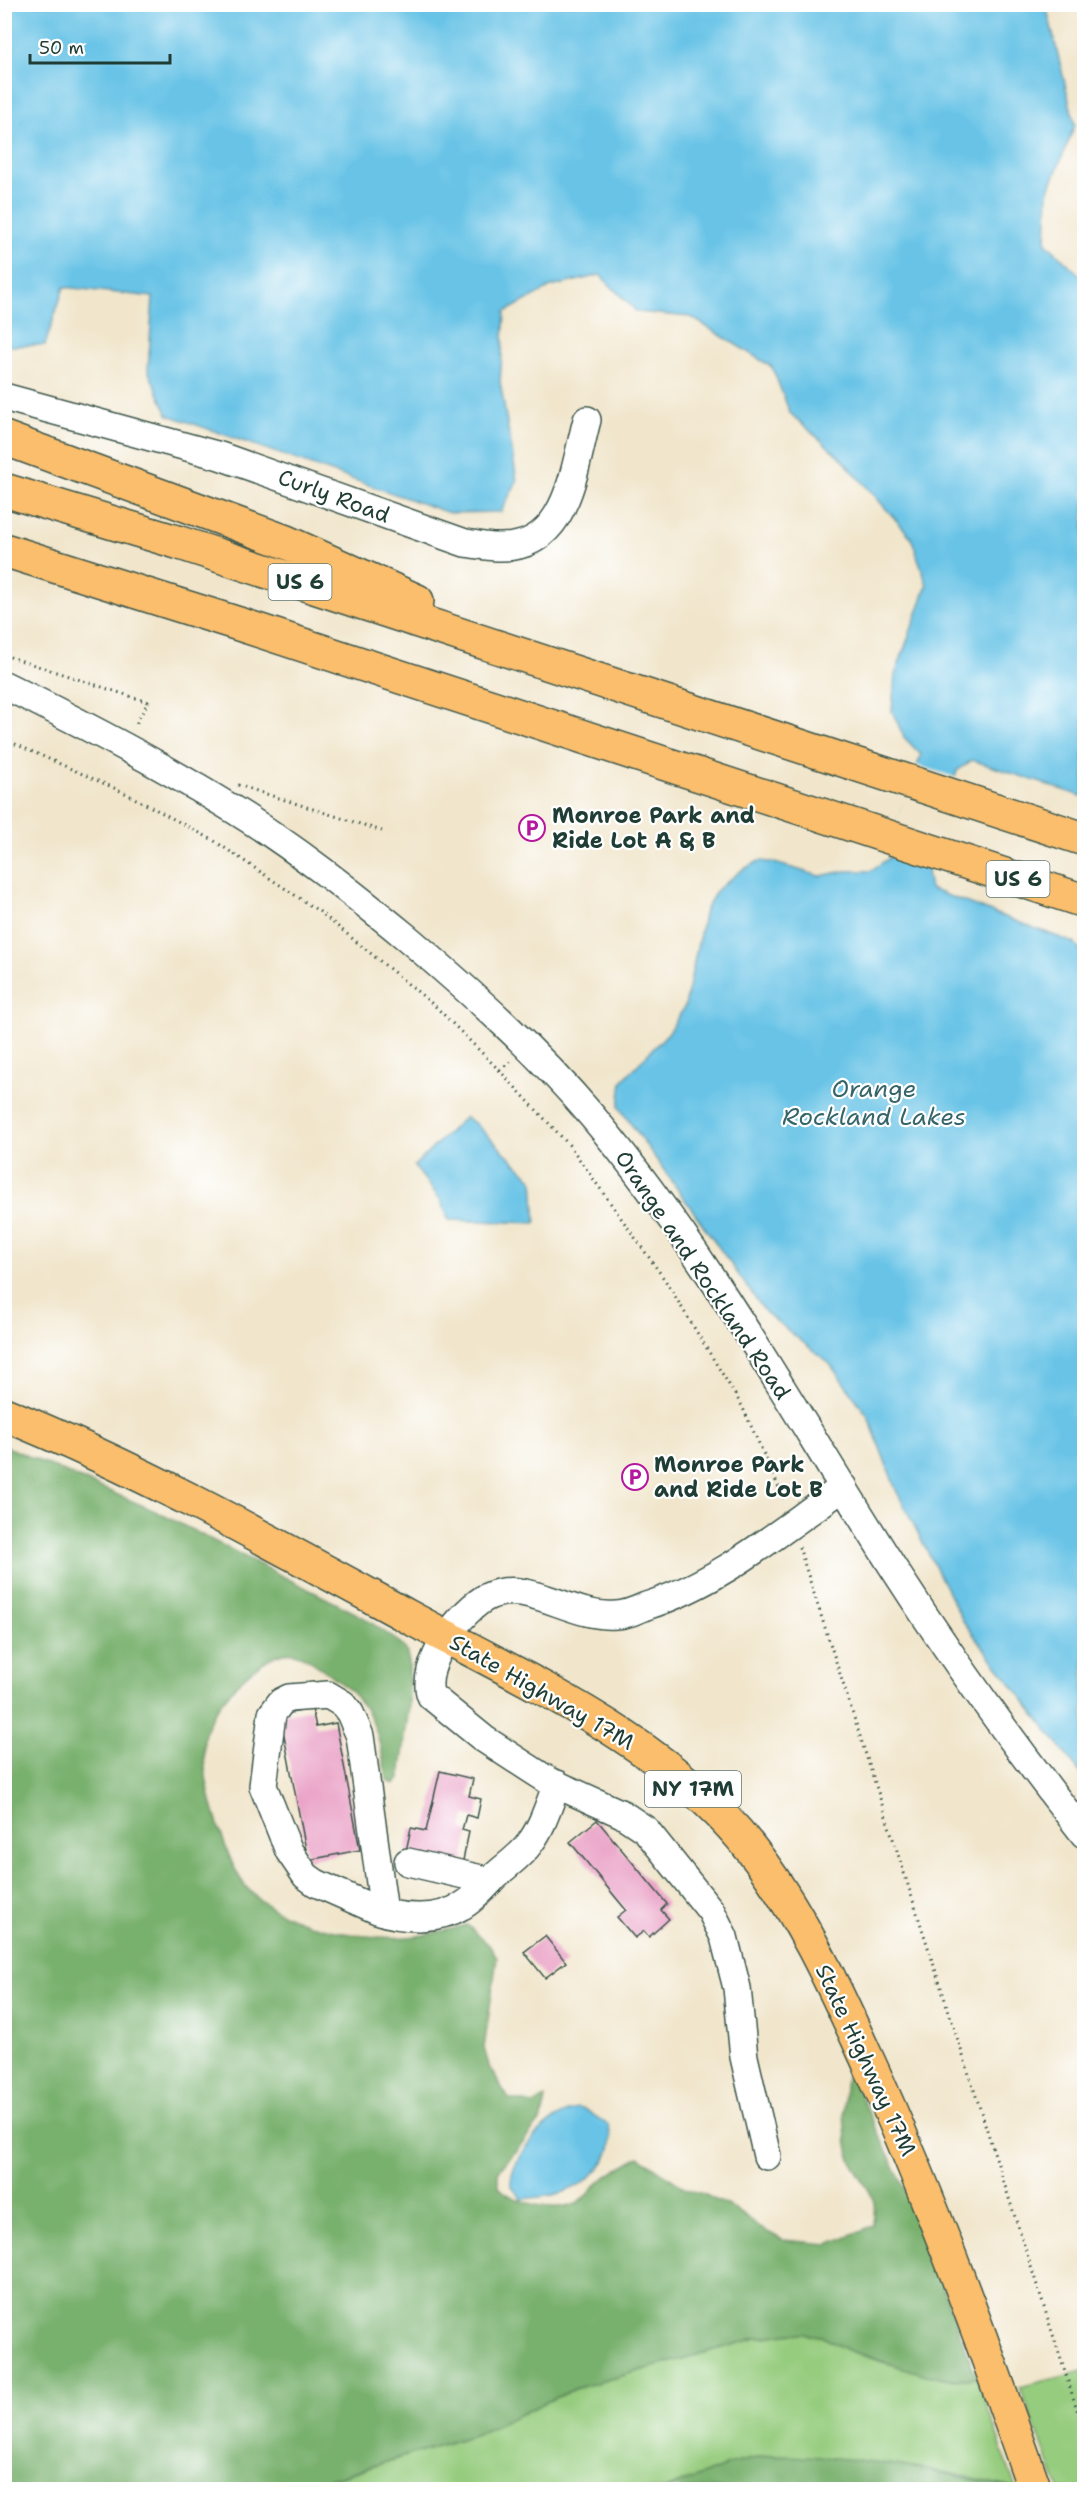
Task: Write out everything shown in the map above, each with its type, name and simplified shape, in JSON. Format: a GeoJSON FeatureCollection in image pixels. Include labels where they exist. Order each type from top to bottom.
{"type":"FeatureCollection","features":[{"type":"Feature","properties":{"kind":"main road"},"geometry":{"type":"LineString","coordinates":[[4,438],[286,542],[429,606],[497,630],[594,678]]}},
{"type":"Feature","properties":{"kind":"main road","name":"US 6"},"geometry":{"type":"LineString","coordinates":[[4,490],[118,523],[1084,839]]}},
{"type":"Feature","properties":{"kind":"main road","name":"US 6"},"geometry":{"type":"LineString","coordinates":[[4,550],[242,625],[1084,901]]}},
{"type":"Feature","properties":{"kind":"main road"},"geometry":{"type":"LineString","coordinates":[[4,568],[108,598],[242,625]]}},
{"type":"Feature","properties":{"kind":"main road","name":"State Highway 17M"},"geometry":{"type":"LineString","coordinates":[[4,1414],[77,1444],[222,1516],[447,1637],[622,1734],[702,1796],[750,1848],[798,1919],[842,2004],[916,2165],[1035,2490]]}},
{"type":"Feature","properties":{"kind":"street","name":"Curly Road"},"geometry":{"type":"LineString","coordinates":[[4,397],[220,456],[465,543],[499,548],[527,543],[548,530],[564,508],[587,420]]}},
{"type":"Feature","properties":{"kind":"street","name":"Orange and Rockland Road"},"geometry":{"type":"LineString","coordinates":[[4,685],[153,762],[275,836],[384,918],[450,974],[528,1046],[594,1118],[664,1210],[935,1630],[1037,1774],[1084,1834]]}},
{"type":"Feature","properties":{"kind":"street"},"geometry":{"type":"LineString","coordinates":[[767,2156],[744,2057],[737,1988],[719,1925],[646,1830],[622,1814],[557,1784],[484,1738],[431,1696],[429,1672],[447,1637],[486,1597],[504,1590],[522,1592],[578,1612],[618,1616],[660,1602],[722,1572],[844,1487]]}},
{"type":"Feature","properties":{"kind":"street"},"geometry":{"type":"LineString","coordinates":[[384,1912],[360,1736],[350,1713],[343,1704],[328,1695],[289,1698],[281,1702],[272,1714],[263,1786],[289,1851],[306,1876],[316,1884],[384,1912],[411,1918],[448,1912],[463,1906],[529,1846],[543,1821],[557,1784]]}},
{"type":"Feature","properties":{"kind":"street"},"geometry":{"type":"LineString","coordinates":[[408,1862],[490,1881]]}},
{"type":"Feature","properties":{"kind":"path"},"geometry":{"type":"LineString","coordinates":[[4,655],[148,702],[134,729]]}},
{"type":"Feature","properties":{"kind":"path"},"geometry":{"type":"LineString","coordinates":[[4,739],[123,792],[213,840],[320,912],[435,1006],[570,1146],[665,1280],[742,1406],[780,1488],[1084,2431]]}},
{"type":"Feature","properties":{"kind":"path"},"geometry":{"type":"LineString","coordinates":[[234,784],[382,831]]}},
{"type":"Feature","properties":{"kind":"green space"},"geometry":{"type":"Polygon","coordinates":[[[5,1446],[155,1511],[363,1617],[399,1642],[406,1650],[409,1662],[409,1706],[400,1778],[394,1784],[387,1780],[375,1728],[361,1703],[338,1680],[304,1657],[289,1652],[272,1657],[246,1675],[213,1714],[204,1739],[207,1785],[219,1828],[238,1875],[248,1889],[279,1912],[321,1928],[387,1938],[413,1936],[467,1925],[489,1945],[497,1958],[484,2048],[490,2069],[509,2099],[534,2104],[546,2098],[542,2119],[498,2172],[498,2186],[514,2198],[525,2202],[549,2207],[571,2205],[580,2201],[606,2177],[639,2157],[686,2189],[735,2209],[762,2229],[783,2240],[829,2244],[872,2226],[874,2215],[873,2198],[852,2162],[847,2142],[844,2102],[848,2069],[909,2198],[977,2378],[950,2380],[926,2375],[847,2350],[821,2336],[792,2333],[757,2338],[574,2389],[480,2433],[297,2489],[5,2489],[5,1446]]]}},
{"type":"Feature","properties":{"kind":"green space"},"geometry":{"type":"Polygon","coordinates":[[[793,2333],[821,2336],[847,2350],[882,2362],[950,2380],[977,2378],[1016,2489],[956,2474],[851,2460],[769,2455],[728,2465],[665,2489],[297,2490],[480,2433],[574,2389],[757,2338],[793,2333]]]}},
{"type":"Feature","properties":{"kind":"green space"},"geometry":{"type":"Polygon","coordinates":[[[1084,2371],[1084,2489],[1059,2489],[1020,2387],[1084,2371]]]}},
{"type":"Feature","properties":{"kind":"green space"},"geometry":{"type":"Polygon","coordinates":[[[769,2455],[862,2460],[955,2475],[1016,2489],[665,2489],[728,2465],[769,2455]]]}},
{"type":"Feature","properties":{"kind":"water","name":"Orange Rockland Lakes"},"geometry":{"type":"Polygon","coordinates":[[[4,5],[1046,5],[1075,125],[1048,192],[1046,243],[1084,279],[1084,797],[972,760],[957,771],[927,871],[930,889],[1074,943],[1084,956],[1084,1778],[963,1621],[896,1490],[868,1416],[830,1364],[765,1312],[619,1107],[622,1081],[669,1032],[685,1006],[705,910],[717,890],[742,870],[759,861],[771,862],[820,876],[845,871],[870,871],[889,858],[901,810],[921,755],[904,737],[892,711],[895,675],[927,585],[911,537],[842,459],[790,413],[772,367],[691,317],[637,312],[600,275],[551,287],[505,312],[500,382],[517,481],[501,512],[449,513],[168,415],[148,370],[153,297],[64,287],[45,345],[5,346],[4,5]]]}},
{"type":"Feature","properties":{"kind":"water"},"geometry":{"type":"Polygon","coordinates":[[[465,1117],[476,1124],[533,1180],[536,1223],[449,1220],[440,1199],[414,1166],[465,1117]]]}},
{"type":"Feature","properties":{"kind":"water"},"geometry":{"type":"Polygon","coordinates":[[[578,2108],[586,2110],[608,2125],[611,2143],[606,2158],[591,2176],[574,2188],[565,2192],[522,2199],[511,2186],[512,2174],[524,2150],[533,2138],[555,2119],[578,2108]]]}},
{"type":"Feature","properties":{"kind":"pier"},"geometry":{"type":"Polygon","coordinates":[[[914,764],[958,778],[931,869],[887,855],[914,764]]]}},
{"type":"Feature","properties":{"kind":"building"},"geometry":{"type":"Polygon","coordinates":[[[312,1709],[316,1727],[336,1723],[360,1850],[308,1860],[280,1715],[312,1709]]]}},
{"type":"Feature","properties":{"kind":"building"},"geometry":{"type":"Polygon","coordinates":[[[440,1771],[473,1779],[469,1796],[481,1799],[477,1818],[466,1815],[462,1830],[469,1832],[462,1865],[406,1851],[411,1828],[426,1831],[440,1771]]]}},
{"type":"Feature","properties":{"kind":"building"},"geometry":{"type":"Polygon","coordinates":[[[597,1820],[667,1904],[661,1910],[669,1919],[649,1937],[644,1931],[635,1938],[617,1917],[626,1910],[570,1842],[597,1820]]]}},
{"type":"Feature","properties":{"kind":"building"},"geometry":{"type":"Polygon","coordinates":[[[545,1936],[566,1962],[545,1978],[524,1952],[545,1936]]]}},
{"type":"Feature","properties":{"kind":"place","name":"Monroe Park and Ride Lot A & B"},"geometry":{"type":"Point","coordinates":[532,828]}},
{"type":"Feature","properties":{"kind":"place","name":"Monroe Park and Ride Lot B"},"geometry":{"type":"Point","coordinates":[635,1477]}}]}
